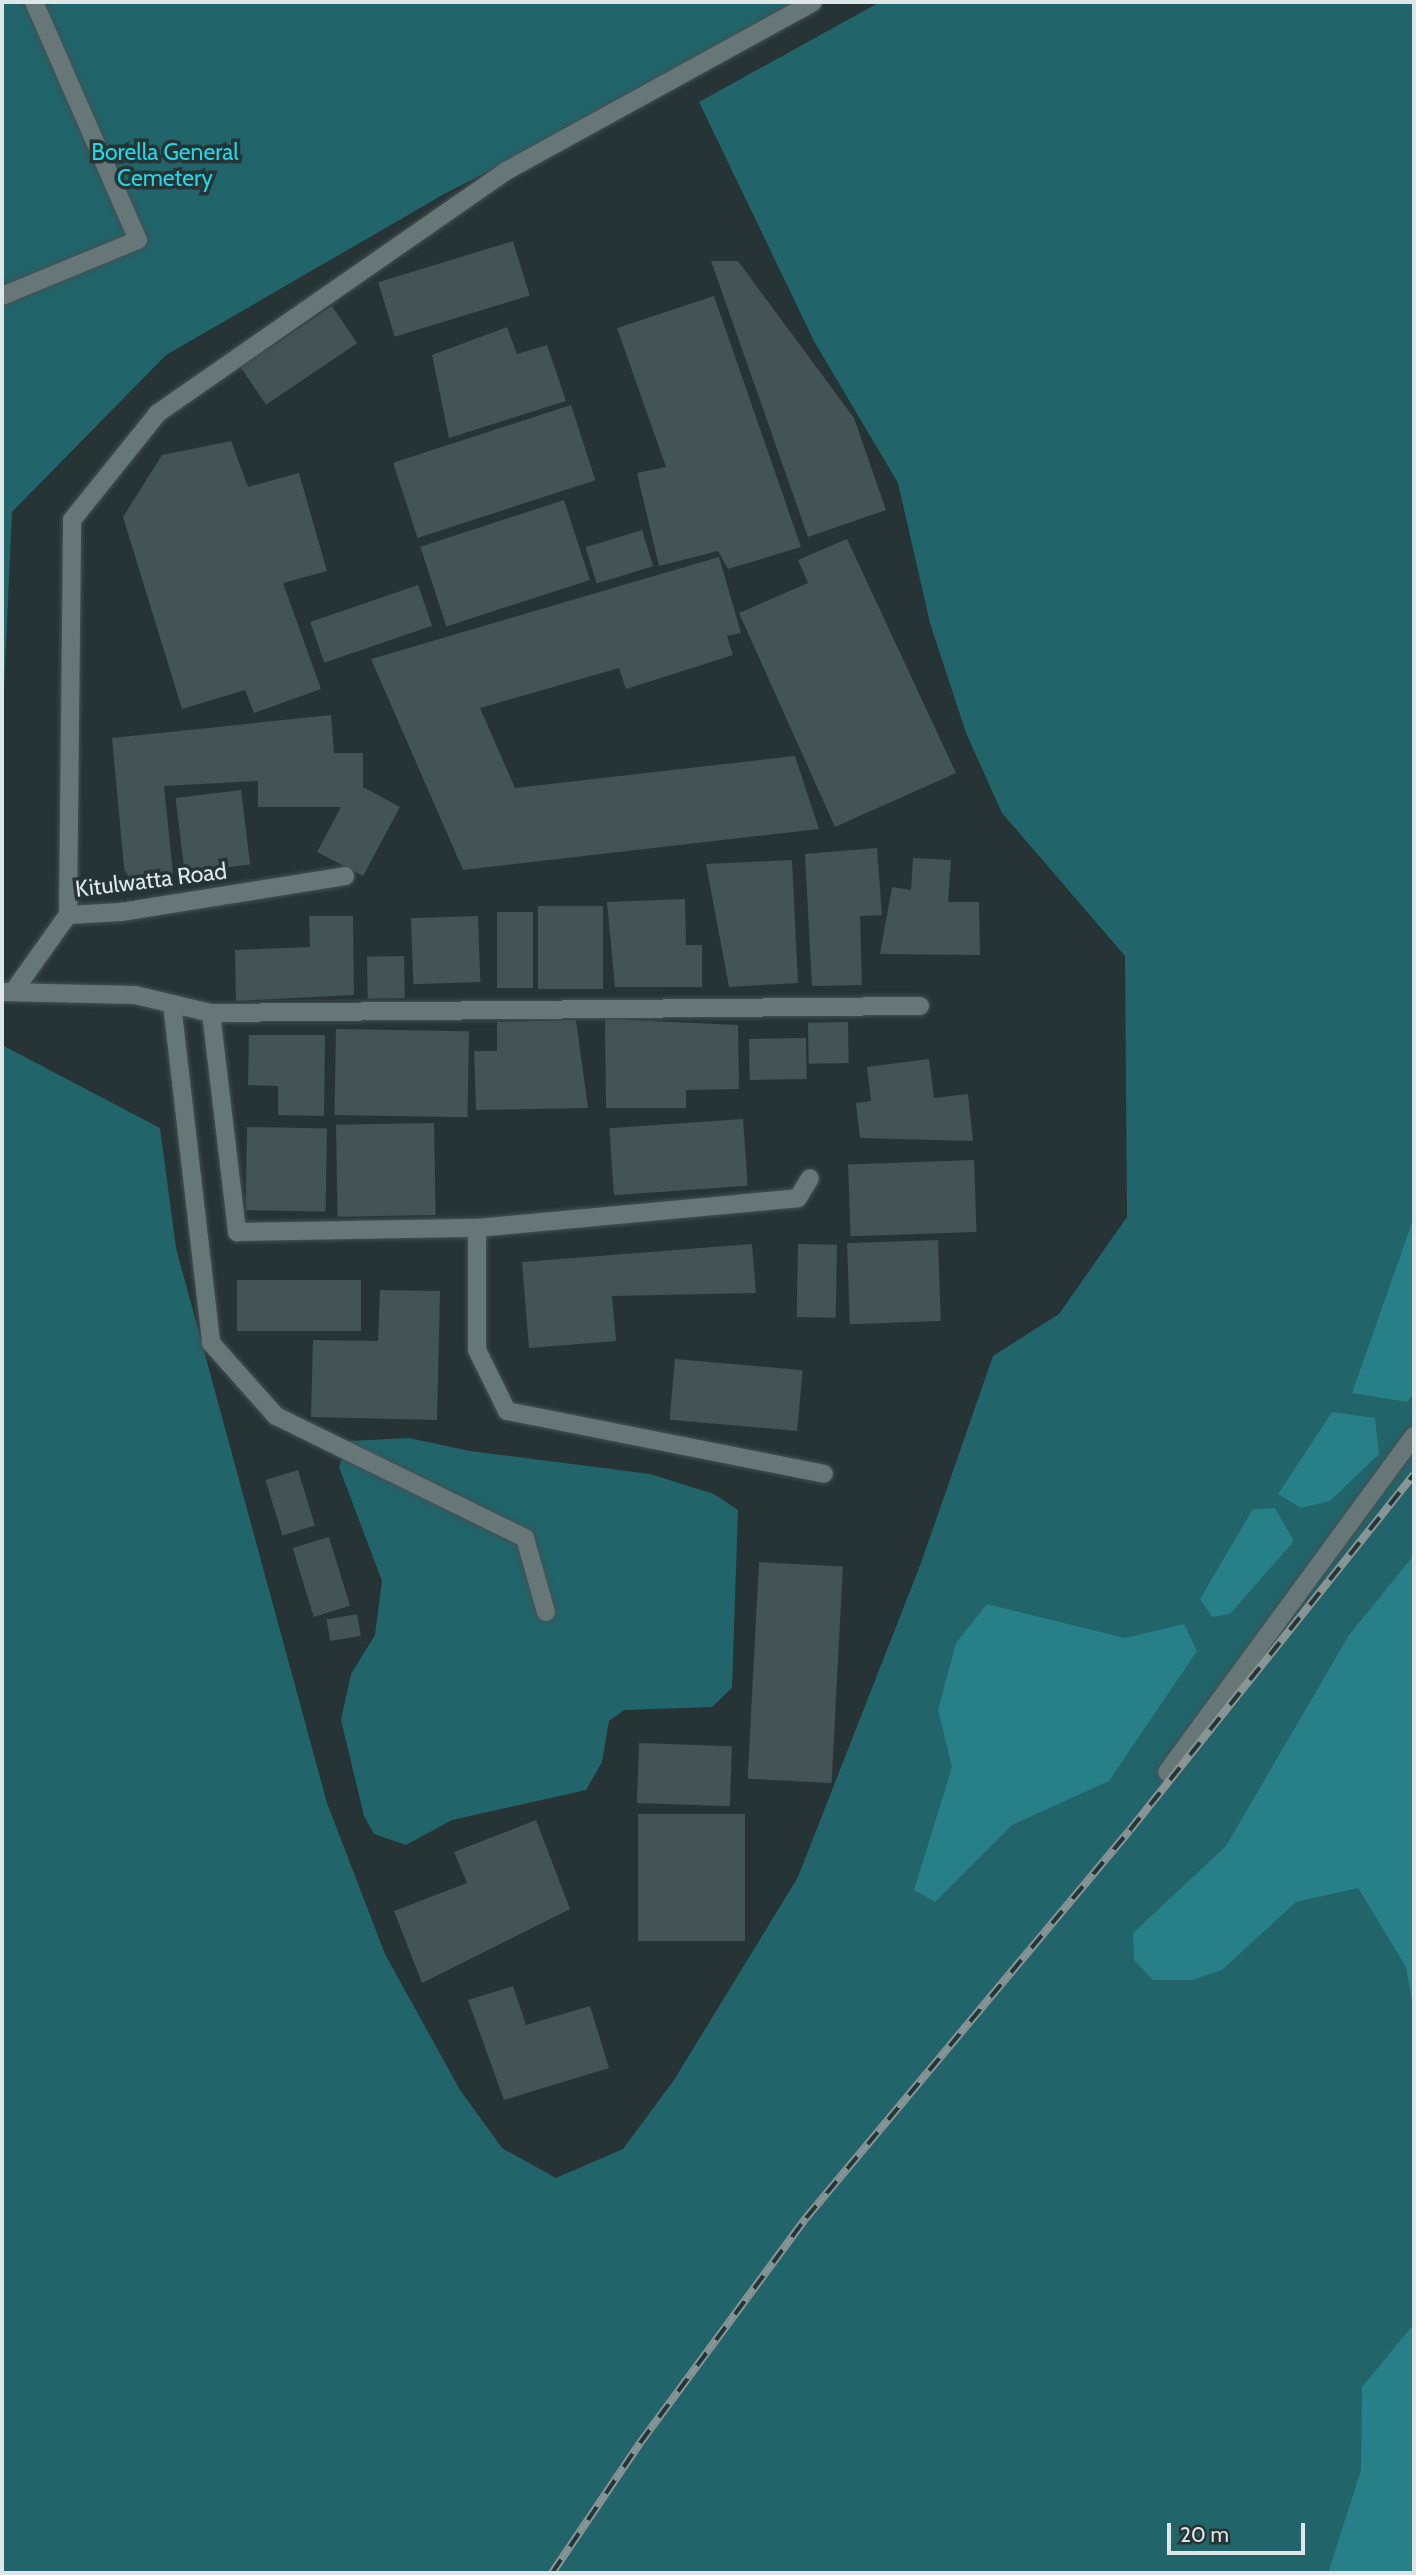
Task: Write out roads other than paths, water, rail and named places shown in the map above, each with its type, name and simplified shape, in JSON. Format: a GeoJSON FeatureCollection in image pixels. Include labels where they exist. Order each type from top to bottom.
{"type":"FeatureCollection","features":[{"type":"Feature","properties":{"kind":"street"},"geometry":{"type":"LineString","coordinates":[[2,296],[138,240],[34,2]]}},
{"type":"Feature","properties":{"kind":"street"},"geometry":{"type":"LineString","coordinates":[[68,915],[72,520],[159,413],[506,170],[813,2]]}},
{"type":"Feature","properties":{"kind":"street","name":"Kitulwatta Road"},"geometry":{"type":"LineString","coordinates":[[8,992],[68,915],[121,912],[345,876]]}},
{"type":"Feature","properties":{"kind":"street"},"geometry":{"type":"LineString","coordinates":[[8,992],[135,995],[211,1013],[920,1006]]}},
{"type":"Feature","properties":{"kind":"street"},"geometry":{"type":"LineString","coordinates":[[172,1004],[211,1343],[276,1416],[525,1538],[546,1612]]}},
{"type":"Feature","properties":{"kind":"street"},"geometry":{"type":"LineString","coordinates":[[211,1013],[237,1231],[477,1228],[798,1198],[810,1178]]}},
{"type":"Feature","properties":{"kind":"street"},"geometry":{"type":"LineString","coordinates":[[477,1228],[477,1350],[506,1411],[824,1474]]}},
{"type":"Feature","properties":{"kind":"street"},"geometry":{"type":"LineString","coordinates":[[1167,1772],[1414,1436]]}},
{"type":"Feature","properties":{"kind":"railway"},"geometry":{"type":"LineString","coordinates":[[552,2573],[640,2443],[806,2218],[1130,1830],[1414,1474]]}},
{"type":"Feature","properties":{"kind":"park label","name":"Borella General Cemetery"},"geometry":{"type":"Point","coordinates":[165,165]}}]}
